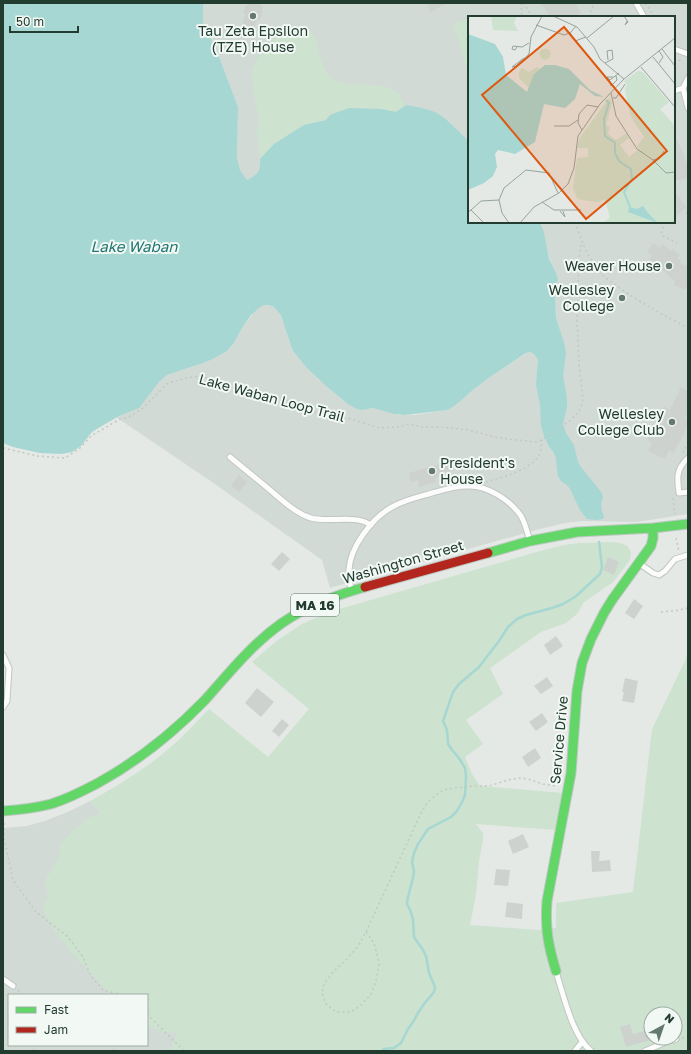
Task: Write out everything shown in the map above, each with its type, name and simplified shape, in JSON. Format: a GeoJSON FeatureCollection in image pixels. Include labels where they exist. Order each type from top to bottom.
{"type":"FeatureCollection","features":[{"type":"Feature","properties":{"kind":"main road","name":"Washington Street"},"geometry":{"type":"LineString","coordinates":[[3,811],[21,810],[52,804],[82,791],[124,768],[154,747],[180,725],[246,654],[270,632],[306,609],[352,591],[530,541],[577,532],[653,528],[688,524]]}},
{"type":"Feature","properties":{"kind":"main road","name":"Service Drive"},"geometry":{"type":"LineString","coordinates":[[556,971],[547,940],[547,901],[569,787],[577,691],[582,663],[593,635],[612,600],[651,546],[653,528]]}},
{"type":"Feature","properties":{"kind":"lane"},"geometry":{"type":"LineString","coordinates":[[636,3],[643,16]]}},
{"type":"Feature","properties":{"kind":"lane"},"geometry":{"type":"LineString","coordinates":[[675,49],[688,54]]}},
{"type":"Feature","properties":{"kind":"lane"},"geometry":{"type":"LineString","coordinates":[[688,78],[683,88],[688,108]]}},
{"type":"Feature","properties":{"kind":"lane"},"geometry":{"type":"LineString","coordinates":[[675,91],[683,88]]}},
{"type":"Feature","properties":{"kind":"lane"},"geometry":{"type":"LineString","coordinates":[[230,457],[285,502],[304,515],[319,519],[360,520],[371,524]]}},
{"type":"Feature","properties":{"kind":"lane"},"geometry":{"type":"LineString","coordinates":[[688,458],[681,466],[677,478],[679,493],[688,492]]}},
{"type":"Feature","properties":{"kind":"lane"},"geometry":{"type":"LineString","coordinates":[[352,591],[349,577],[349,565],[357,545],[371,524],[386,511],[402,502],[450,488],[473,486],[490,490],[513,508],[521,517],[530,541]]}},
{"type":"Feature","properties":{"kind":"lane"},"geometry":{"type":"LineString","coordinates":[[639,563],[650,572],[659,575],[665,571],[675,559],[688,555]]}},
{"type":"Feature","properties":{"kind":"lane"},"geometry":{"type":"LineString","coordinates":[[3,655],[9,668],[7,701],[3,707]]}},
{"type":"Feature","properties":{"kind":"lane"},"geometry":{"type":"LineString","coordinates":[[556,971],[574,1028],[582,1042],[591,1051]]}},
{"type":"Feature","properties":{"kind":"lane"},"geometry":{"type":"LineString","coordinates":[[3,979],[13,986]]}},
{"type":"Feature","properties":{"kind":"lane"},"geometry":{"type":"LineString","coordinates":[[575,1051],[582,1042]]}},
{"type":"Feature","properties":{"kind":"lane"},"geometry":{"type":"LineString","coordinates":[[645,1051],[656,1046]]}},
{"type":"Feature","properties":{"kind":"path"},"geometry":{"type":"LineString","coordinates":[[522,3],[522,16]]}},
{"type":"Feature","properties":{"kind":"path"},"geometry":{"type":"LineString","coordinates":[[522,3],[533,16]]}},
{"type":"Feature","properties":{"kind":"path"},"geometry":{"type":"LineString","coordinates":[[590,16],[594,3]]}},
{"type":"Feature","properties":{"kind":"path"},"geometry":{"type":"LineString","coordinates":[[645,3],[655,16]]}},
{"type":"Feature","properties":{"kind":"path"},"geometry":{"type":"LineString","coordinates":[[675,58],[681,61]]}},
{"type":"Feature","properties":{"kind":"path"},"geometry":{"type":"LineString","coordinates":[[575,223],[582,242],[594,265],[600,272],[632,296],[688,328]]}},
{"type":"Feature","properties":{"kind":"path"},"geometry":{"type":"LineString","coordinates":[[665,223],[661,234],[677,243]]}},
{"type":"Feature","properties":{"kind":"path"},"geometry":{"type":"LineString","coordinates":[[481,483],[506,476],[528,465],[540,454],[542,440],[572,419],[581,408],[583,399],[579,363],[577,321],[579,258],[582,242]]}},
{"type":"Feature","properties":{"kind":"path","name":"Lake Waban Loop Trail"},"geometry":{"type":"LineString","coordinates":[[3,448],[37,456],[65,458],[80,448],[91,436],[120,419],[143,408],[168,383],[200,376],[224,384],[293,402],[312,411],[332,417],[347,418],[380,428],[398,427],[409,424],[421,427],[469,430],[499,438],[536,442],[542,440]]}},
{"type":"Feature","properties":{"kind":"path"},"geometry":{"type":"LineString","coordinates":[[676,535],[680,557]]}},
{"type":"Feature","properties":{"kind":"path"},"geometry":{"type":"LineString","coordinates":[[661,612],[688,608]]}},
{"type":"Feature","properties":{"kind":"path"},"geometry":{"type":"LineString","coordinates":[[366,932],[374,943],[378,954],[378,965],[374,987],[371,994],[361,1006],[351,1012],[336,1012],[325,1003],[322,993],[324,984],[333,972],[358,946],[366,932],[421,813],[432,798],[447,789],[489,786],[508,780],[521,778],[543,784],[569,787]]}},
{"type":"Feature","properties":{"kind":"path"},"geometry":{"type":"LineString","coordinates":[[3,811],[4,838],[13,880],[36,912],[68,937],[83,957],[91,976],[103,990],[119,994]]}},
{"type":"Feature","properties":{"kind":"path"},"geometry":{"type":"LineString","coordinates":[[148,1015],[184,1051]]}},
{"type":"Feature","properties":{"kind":"shaded area","name":"Wellesley College"},"geometry":{"type":"Polygon","coordinates":[[[203,3],[688,3],[688,514],[637,522],[582,521],[565,523],[330,588],[322,560],[212,482],[116,417],[139,407],[159,382],[167,375],[213,359],[227,351],[255,311],[264,305],[274,307],[282,315],[293,351],[318,379],[343,400],[362,410],[373,408],[399,415],[415,415],[448,410],[490,377],[527,353],[564,342],[556,318],[555,291],[557,284],[540,223],[675,223],[675,16],[468,16],[468,140],[462,136],[326,120],[304,125],[261,167],[257,173],[247,180],[240,170],[237,157],[238,107],[215,46],[203,26],[203,3]]]}},
{"type":"Feature","properties":{"kind":"shaded area"},"geometry":{"type":"Polygon","coordinates":[[[90,801],[219,945],[170,1051],[3,1051],[3,828],[27,826],[45,821],[90,801]]]}},
{"type":"Feature","properties":{"kind":"green space"},"geometry":{"type":"Polygon","coordinates":[[[468,19],[468,71],[453,24],[468,19]]]}},
{"type":"Feature","properties":{"kind":"green space"},"geometry":{"type":"Polygon","coordinates":[[[309,30],[316,38],[322,63],[331,77],[337,81],[345,83],[384,86],[396,92],[406,105],[396,112],[381,109],[349,108],[330,115],[326,120],[304,125],[274,144],[260,159],[257,131],[259,120],[253,90],[252,69],[259,56],[277,37],[309,30]]]}},
{"type":"Feature","properties":{"kind":"green space"},"geometry":{"type":"Polygon","coordinates":[[[611,542],[623,544],[629,548],[631,555],[630,560],[613,582],[583,603],[578,613],[566,623],[541,632],[490,668],[503,694],[466,720],[483,744],[465,757],[472,774],[480,786],[563,793],[555,830],[476,824],[483,833],[483,840],[479,861],[476,895],[470,925],[539,930],[556,928],[556,903],[633,892],[652,729],[688,653],[688,1051],[170,1051],[178,1033],[163,1032],[148,1026],[148,994],[110,994],[64,944],[56,933],[43,909],[48,895],[45,882],[59,858],[60,844],[88,818],[101,813],[90,801],[153,762],[177,742],[209,709],[268,757],[309,709],[252,662],[278,640],[302,624],[329,612],[564,545],[611,542]]]}},
{"type":"Feature","properties":{"kind":"water","name":"Lake Waban"},"geometry":{"type":"Polygon","coordinates":[[[3,3],[203,3],[203,26],[215,46],[238,107],[237,157],[240,170],[247,180],[256,174],[260,166],[260,159],[274,144],[304,125],[326,120],[330,115],[349,108],[381,109],[396,112],[406,105],[433,111],[448,121],[468,140],[468,223],[540,223],[544,232],[549,259],[558,279],[555,291],[556,318],[566,353],[563,376],[567,406],[563,424],[566,433],[574,445],[578,462],[602,493],[603,498],[601,504],[604,517],[603,519],[596,520],[587,519],[580,510],[568,486],[561,481],[558,476],[556,458],[548,445],[541,426],[540,404],[536,385],[538,360],[531,352],[526,353],[490,377],[448,410],[405,415],[394,414],[373,408],[362,410],[348,404],[307,368],[293,351],[281,315],[274,307],[269,305],[264,305],[251,315],[234,343],[227,351],[203,363],[167,375],[159,382],[139,408],[119,416],[95,430],[81,446],[72,452],[61,454],[40,453],[13,447],[3,443],[3,3]]]}},
{"type":"Feature","properties":{"kind":"building","name":"Tau Zeta Epsilon (TZE) House"},"geometry":{"type":"Polygon","coordinates":[[[248,3],[255,3],[263,6],[263,12],[260,20],[257,19],[251,34],[240,30],[246,14],[243,13],[248,3]]]}},
{"type":"Feature","properties":{"kind":"building"},"geometry":{"type":"Polygon","coordinates":[[[426,3],[447,3],[431,12],[426,3]]]}},
{"type":"Feature","properties":{"kind":"building"},"geometry":{"type":"Polygon","coordinates":[[[541,3],[575,3],[581,13],[576,16],[549,16],[541,3]]]}},
{"type":"Feature","properties":{"kind":"building"},"geometry":{"type":"Polygon","coordinates":[[[675,137],[682,150],[688,167],[688,178],[675,181],[675,137]]]}},
{"type":"Feature","properties":{"kind":"building"},"geometry":{"type":"Polygon","coordinates":[[[675,192],[687,207],[675,217],[675,192]]]}},
{"type":"Feature","properties":{"kind":"building","name":"Weaver House"},"geometry":{"type":"Polygon","coordinates":[[[654,243],[659,248],[663,244],[671,251],[673,249],[680,255],[677,258],[681,261],[680,263],[688,267],[688,283],[685,290],[674,285],[675,281],[649,259],[652,256],[647,251],[654,243]]]}},
{"type":"Feature","properties":{"kind":"building","name":"Wellesley College Club"},"geometry":{"type":"Polygon","coordinates":[[[681,387],[688,391],[688,413],[685,418],[688,420],[688,425],[674,453],[669,450],[665,459],[648,451],[652,443],[647,440],[664,406],[670,410],[681,387]]]}},
{"type":"Feature","properties":{"kind":"building","name":"President's House"},"geometry":{"type":"Polygon","coordinates":[[[453,458],[456,469],[442,473],[442,476],[435,478],[436,482],[419,487],[418,480],[411,482],[409,473],[440,464],[439,462],[453,458]]]}},
{"type":"Feature","properties":{"kind":"building"},"geometry":{"type":"Polygon","coordinates":[[[239,475],[247,482],[239,492],[231,486],[239,475]]]}},
{"type":"Feature","properties":{"kind":"building"},"geometry":{"type":"Polygon","coordinates":[[[282,552],[290,559],[279,571],[271,564],[282,552]]]}},
{"type":"Feature","properties":{"kind":"building"},"geometry":{"type":"Polygon","coordinates":[[[608,557],[619,562],[614,575],[603,570],[608,557]]]}},
{"type":"Feature","properties":{"kind":"building"},"geometry":{"type":"Polygon","coordinates":[[[634,599],[643,606],[634,619],[625,613],[634,599]]]}},
{"type":"Feature","properties":{"kind":"building"},"geometry":{"type":"Polygon","coordinates":[[[556,636],[563,646],[550,655],[544,645],[556,636]]]}},
{"type":"Feature","properties":{"kind":"building"},"geometry":{"type":"Polygon","coordinates":[[[547,677],[553,686],[541,694],[534,686],[547,677]]]}},
{"type":"Feature","properties":{"kind":"building"},"geometry":{"type":"Polygon","coordinates":[[[625,678],[638,681],[634,703],[622,701],[625,678]]]}},
{"type":"Feature","properties":{"kind":"building"},"geometry":{"type":"Polygon","coordinates":[[[257,688],[274,702],[261,717],[245,703],[257,688]]]}},
{"type":"Feature","properties":{"kind":"building"},"geometry":{"type":"Polygon","coordinates":[[[542,713],[548,722],[536,731],[529,722],[542,713]]]}},
{"type":"Feature","properties":{"kind":"building"},"geometry":{"type":"Polygon","coordinates":[[[282,719],[289,725],[279,737],[272,731],[282,719]]]}},
{"type":"Feature","properties":{"kind":"building"},"geometry":{"type":"Polygon","coordinates":[[[535,748],[541,758],[528,767],[522,757],[535,748]]]}},
{"type":"Feature","properties":{"kind":"building"},"geometry":{"type":"Polygon","coordinates":[[[523,834],[529,847],[513,854],[508,841],[523,834]]]}},
{"type":"Feature","properties":{"kind":"building"},"geometry":{"type":"Polygon","coordinates":[[[591,851],[600,851],[599,861],[610,860],[611,871],[592,872],[591,851]]]}},
{"type":"Feature","properties":{"kind":"building"},"geometry":{"type":"Polygon","coordinates":[[[496,869],[510,870],[508,886],[494,885],[496,869]]]}},
{"type":"Feature","properties":{"kind":"building"},"geometry":{"type":"Polygon","coordinates":[[[507,902],[523,904],[522,919],[505,917],[507,902]]]}},
{"type":"Feature","properties":{"kind":"building"},"geometry":{"type":"Polygon","coordinates":[[[630,1024],[633,1034],[643,1031],[643,1042],[626,1047],[620,1027],[630,1024]]]}},
{"type":"Feature","properties":{"kind":"waterway"},"geometry":{"type":"LineString","coordinates":[[382,1051],[384,1049],[394,1048],[401,1043],[418,1013],[434,992],[435,987],[429,973],[426,956],[414,937],[413,919],[407,904],[414,871],[412,862],[418,844],[428,829],[451,817],[457,811],[465,795],[465,768],[448,744],[447,730],[443,721],[453,692],[459,684],[479,667],[508,627],[517,619],[563,604],[575,597],[600,574],[602,567],[599,542]]}},
{"type":"Feature","properties":{"kind":"traffic: fast"},"geometry":{"type":"LineString","coordinates":[[488,553],[530,541],[577,532],[653,528],[688,524]]}},
{"type":"Feature","properties":{"kind":"traffic: fast"},"geometry":{"type":"LineString","coordinates":[[556,971],[548,936],[546,920],[547,901],[571,773],[577,691],[582,663],[591,639],[604,613],[651,546],[653,528]]}},
{"type":"Feature","properties":{"kind":"traffic: fast"},"geometry":{"type":"LineString","coordinates":[[3,811],[39,807],[63,800],[81,792],[113,774],[141,756],[168,735],[205,700],[251,649],[271,631],[301,611],[365,587]]}},
{"type":"Feature","properties":{"kind":"traffic: jam"},"geometry":{"type":"LineString","coordinates":[[365,587],[488,553]]}},
{"type":"Feature","properties":{"kind":"place","name":"Tau Zeta Epsilon (TZE) House"},"geometry":{"type":"Point","coordinates":[253,16]}},
{"type":"Feature","properties":{"kind":"place","name":"Weaver House"},"geometry":{"type":"Point","coordinates":[669,266]}},
{"type":"Feature","properties":{"kind":"place","name":"Wellesley College"},"geometry":{"type":"Point","coordinates":[622,298]}},
{"type":"Feature","properties":{"kind":"place","name":"Wellesley College Club"},"geometry":{"type":"Point","coordinates":[672,422]}},
{"type":"Feature","properties":{"kind":"place","name":"President's House"},"geometry":{"type":"Point","coordinates":[432,471]}}]}
